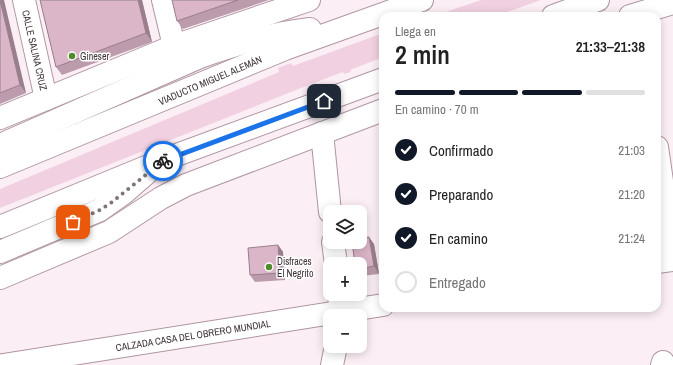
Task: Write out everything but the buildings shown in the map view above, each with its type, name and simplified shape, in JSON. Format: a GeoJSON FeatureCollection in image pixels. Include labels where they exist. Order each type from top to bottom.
{"type":"FeatureCollection","features":[{"type":"Feature","properties":{"kind":"main road","name":"CALLE SALINA CRUZ"},"geometry":{"type":"LineString","coordinates":[[24,0],[46,99]]}},
{"type":"Feature","properties":{"kind":"main road"},"geometry":{"type":"LineString","coordinates":[[163,0],[174,46]]}},
{"type":"Feature","properties":{"kind":"main road"},"geometry":{"type":"LineString","coordinates":[[0,118],[174,46],[309,0]]}},
{"type":"Feature","properties":{"kind":"main road","name":"VIADUCTO MIGUEL ALEMÁN"},"geometry":{"type":"LineString","coordinates":[[387,12],[422,0]]}},
{"type":"Feature","properties":{"kind":"main road"},"geometry":{"type":"LineString","coordinates":[[564,12],[598,0]]}},
{"type":"Feature","properties":{"kind":"main road"},"geometry":{"type":"LineString","coordinates":[[644,12],[673,3]]}},
{"type":"Feature","properties":{"kind":"main road","name":"VIADUCTO MIGUEL ALEMÁN"},"geometry":{"type":"LineString","coordinates":[[0,167],[285,49],[379,15]]}},
{"type":"Feature","properties":{"kind":"main road"},"geometry":{"type":"LineString","coordinates":[[0,145],[200,57],[230,46],[286,32],[332,28],[355,23]]}},
{"type":"Feature","properties":{"kind":"main road"},"geometry":{"type":"LineString","coordinates":[[0,227],[163,160],[379,80]]}},
{"type":"Feature","properties":{"kind":"main road"},"geometry":{"type":"LineString","coordinates":[[0,278],[109,232],[161,198],[186,185],[379,112]]}},
{"type":"Feature","properties":{"kind":"main road"},"geometry":{"type":"LineString","coordinates":[[322,133],[329,205]]}},
{"type":"Feature","properties":{"kind":"main road"},"geometry":{"type":"LineString","coordinates":[[0,252],[100,210],[124,193],[163,160]]}},
{"type":"Feature","properties":{"kind":"main road"},"geometry":{"type":"LineString","coordinates":[[661,174],[673,256]]}},
{"type":"Feature","properties":{"kind":"main road"},"geometry":{"type":"LineString","coordinates":[[661,262],[673,260]]}},
{"type":"Feature","properties":{"kind":"main road","name":"CALZADA CASA DEL OBRERO MUNDIAL"},"geometry":{"type":"LineString","coordinates":[[3,365],[340,308],[379,305]]}},
{"type":"Feature","properties":{"kind":"main road"},"geometry":{"type":"LineString","coordinates":[[332,365],[335,353]]}},
{"type":"Feature","properties":{"kind":"shaded area"},"geometry":{"type":"Polygon","coordinates":[[[481,0],[541,0],[507,12],[446,12],[481,0]]]}},
{"type":"Feature","properties":{"kind":"shaded area"},"geometry":{"type":"Polygon","coordinates":[[[379,34],[379,59],[350,70],[351,72],[344,74],[343,72],[301,88],[0,208],[0,189],[279,72],[278,68],[291,63],[293,66],[379,34]]]}},
{"type":"Feature","properties":{"kind":"way so far"},"geometry":{"type":"LineString","coordinates":[[73,222],[100,210],[112,202],[163,161]]}},
{"type":"Feature","properties":{"kind":"place","name":"Gineser"},"geometry":{"type":"Point","coordinates":[72,56]}},
{"type":"Feature","properties":{"kind":"place","name":"Disfraces El Negrito"},"geometry":{"type":"Point","coordinates":[269,267]}},
{"type":"Feature","properties":{"kind":"route"},"geometry":{"type":"LineString","coordinates":[[163,161],[324,101]]}}]}
